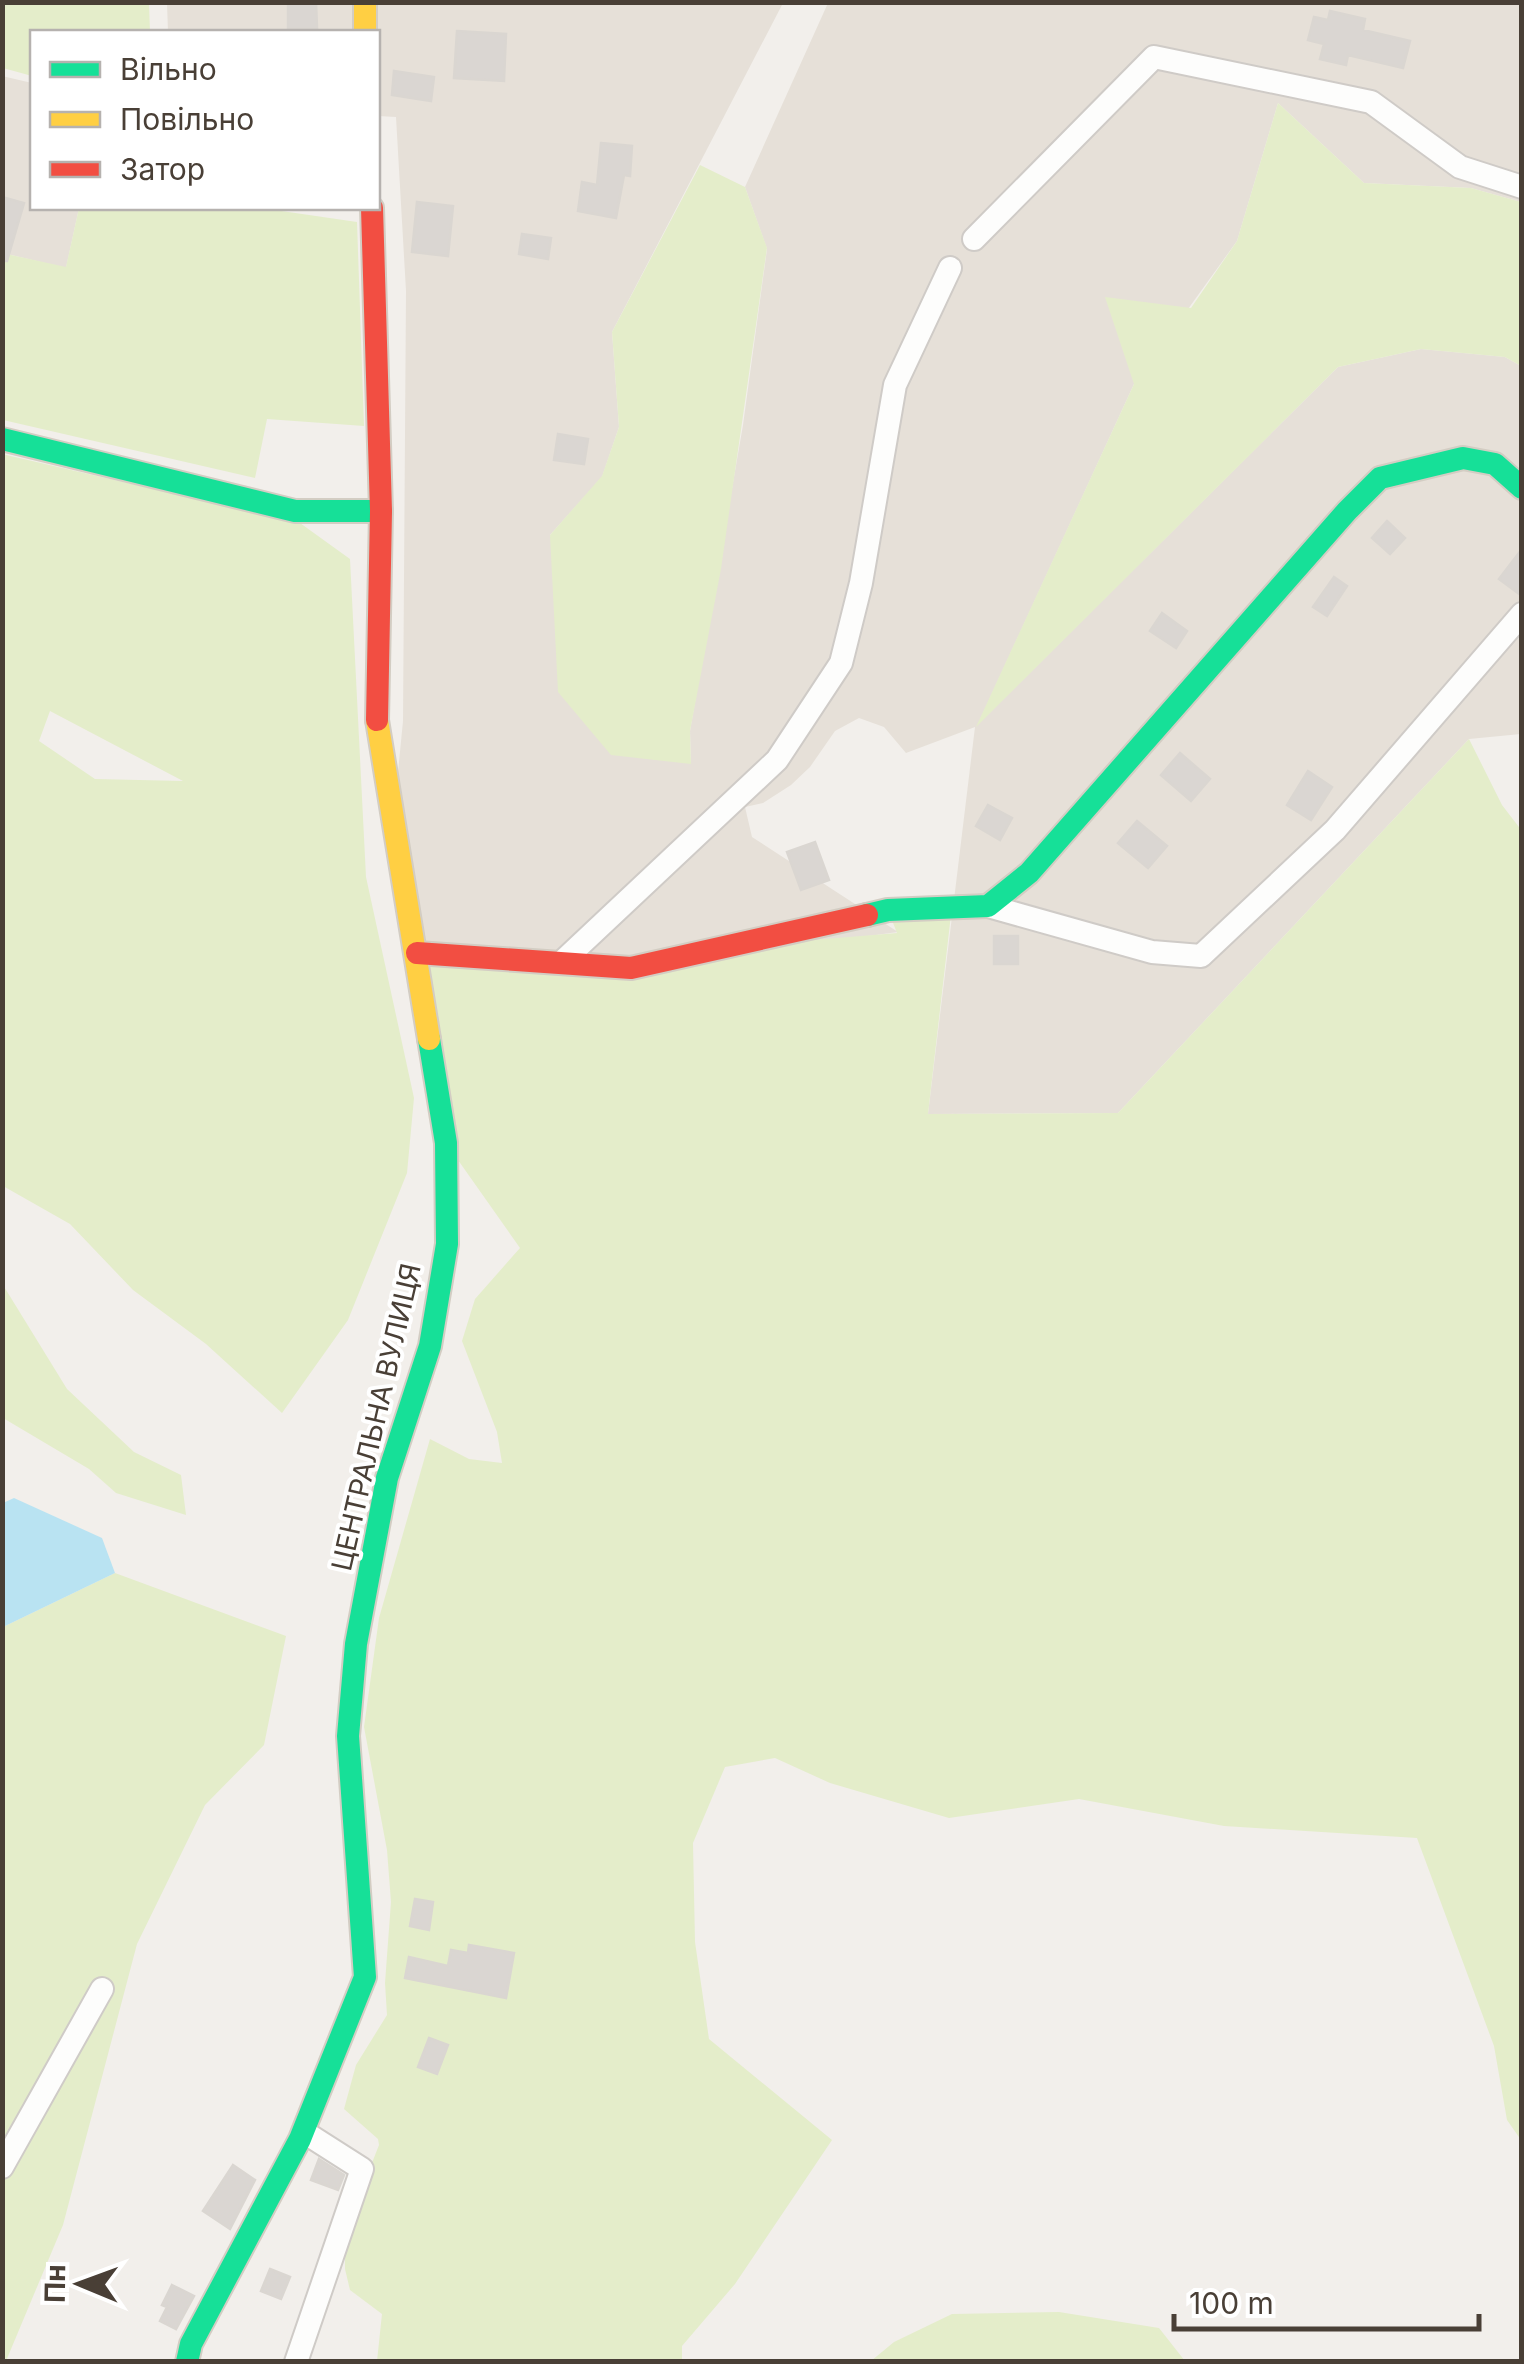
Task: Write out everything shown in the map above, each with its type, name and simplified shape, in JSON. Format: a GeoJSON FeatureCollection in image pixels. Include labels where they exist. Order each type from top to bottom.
{"type":"FeatureCollection","features":[{"type":"Feature","properties":{"kind":"street"},"geometry":{"type":"LineString","coordinates":[[364,2],[365,30]]}},
{"type":"Feature","properties":{"kind":"street"},"geometry":{"type":"LineString","coordinates":[[974,239],[1154,57],[1371,102],[1460,167],[1522,187]]}},
{"type":"Feature","properties":{"kind":"street","name":"ЦЕНТРАЛЬНА ВУЛИЦЯ"},"geometry":{"type":"LineString","coordinates":[[187,2362],[191,2344],[304,2132],[365,1977],[348,1736],[356,1644],[387,1478],[430,1346],[447,1244],[446,1142],[378,719],[382,511],[372,210]]}},
{"type":"Feature","properties":{"kind":"street"},"geometry":{"type":"LineString","coordinates":[[564,961],[777,760],[842,663],[862,583],[895,385],[950,268]]}},
{"type":"Feature","properties":{"kind":"street"},"geometry":{"type":"LineString","coordinates":[[2,439],[296,511],[382,511]]}},
{"type":"Feature","properties":{"kind":"street"},"geometry":{"type":"LineString","coordinates":[[988,906],[1029,873],[1380,478],[1463,458],[1495,464],[1522,488]]}},
{"type":"Feature","properties":{"kind":"street"},"geometry":{"type":"LineString","coordinates":[[417,953],[631,968],[888,910],[988,906],[1152,952],[1201,956],[1335,830],[1522,614]]}},
{"type":"Feature","properties":{"kind":"street"},"geometry":{"type":"LineString","coordinates":[[2,2167],[102,1988]]}},
{"type":"Feature","properties":{"kind":"street"},"geometry":{"type":"LineString","coordinates":[[296,2362],[362,2169],[304,2132]]}},
{"type":"Feature","properties":{"kind":"shaded area"},"geometry":{"type":"Polygon","coordinates":[[[167,3],[783,3],[612,332],[619,427],[602,477],[550,535],[691,763],[690,731],[743,425],[767,249],[745,187],[828,3],[1521,3],[1521,202],[1471,188],[1364,183],[1278,103],[1237,241],[1134,384],[978,724],[1338,367],[1421,349],[1505,357],[1521,366],[1521,734],[1469,739],[1118,1113],[928,1114],[975,727],[906,753],[884,727],[859,718],[835,731],[810,767],[791,785],[763,803],[745,807],[752,837],[898,932],[631,968],[417,953],[393,823],[403,721],[406,291],[396,117],[380,116],[380,30],[168,30],[167,3]]]}},
{"type":"Feature","properties":{"kind":"shaded area"},"geometry":{"type":"Polygon","coordinates":[[[2,76],[30,83],[30,210],[79,210],[66,268],[3,253],[2,76]]]}},
{"type":"Feature","properties":{"kind":"green space"},"geometry":{"type":"Polygon","coordinates":[[[2,3],[149,3],[150,30],[30,30],[30,75],[3,68],[2,3]]]}},
{"type":"Feature","properties":{"kind":"green space"},"geometry":{"type":"Polygon","coordinates":[[[1278,103],[1364,183],[1471,188],[1521,202],[1521,366],[1505,357],[1421,349],[1338,367],[976,727],[1134,384],[1105,297],[1191,308],[1237,241],[1278,103]]]}},
{"type":"Feature","properties":{"kind":"green space"},"geometry":{"type":"Polygon","coordinates":[[[700,165],[745,187],[767,248],[721,569],[690,731],[691,764],[611,755],[558,692],[550,535],[602,476],[619,427],[612,332],[700,165]]]}},
{"type":"Feature","properties":{"kind":"green space"},"geometry":{"type":"Polygon","coordinates":[[[79,210],[275,210],[357,222],[364,426],[267,419],[255,478],[3,420],[2,253],[66,267],[79,210]]]}},
{"type":"Feature","properties":{"kind":"green space"},"geometry":{"type":"Polygon","coordinates":[[[2,454],[300,523],[350,559],[366,877],[414,1098],[407,1173],[348,1320],[282,1413],[206,1344],[133,1290],[70,1224],[3,1186],[2,454]],[[50,711],[39,741],[95,779],[183,781],[50,711]]]}},
{"type":"Feature","properties":{"kind":"green space"},"geometry":{"type":"Polygon","coordinates":[[[1469,739],[1502,805],[1522,831],[1521,2140],[1507,2120],[1494,2046],[1417,1838],[1224,1826],[1079,1799],[949,1818],[830,1783],[775,1758],[725,1767],[693,1843],[695,1942],[709,2039],[832,2140],[735,2284],[682,2346],[682,2361],[377,2361],[382,2314],[350,2290],[345,2269],[345,2232],[379,2145],[378,2139],[344,2109],[356,2065],[387,2015],[385,1983],[391,1902],[387,1850],[364,1727],[379,1618],[430,1439],[469,1459],[502,1463],[497,1432],[462,1341],[475,1299],[520,1248],[446,1143],[417,953],[563,961],[897,933],[888,910],[952,906],[928,1114],[1118,1113],[1469,739]]]}},
{"type":"Feature","properties":{"kind":"green space"},"geometry":{"type":"Polygon","coordinates":[[[3,1285],[67,1389],[134,1452],[181,1475],[186,1515],[116,1493],[89,1469],[3,1418],[3,1285]]]}},
{"type":"Feature","properties":{"kind":"green space"},"geometry":{"type":"Polygon","coordinates":[[[115,1573],[286,1636],[264,1745],[205,1805],[137,1944],[63,2225],[3,2362],[3,1627],[115,1573]]]}},
{"type":"Feature","properties":{"kind":"green space"},"geometry":{"type":"Polygon","coordinates":[[[1059,2312],[1159,2328],[1185,2361],[871,2361],[894,2342],[952,2314],[1059,2312]]]}},
{"type":"Feature","properties":{"kind":"water"},"geometry":{"type":"Polygon","coordinates":[[[14,1498],[102,1538],[115,1573],[3,1627],[3,1503],[14,1498]]]}},
{"type":"Feature","properties":{"kind":"building"},"geometry":{"type":"Polygon","coordinates":[[[288,2],[316,2],[317,28],[288,28],[288,2]]]}},
{"type":"Feature","properties":{"kind":"building"},"geometry":{"type":"Polygon","coordinates":[[[1330,11],[1365,19],[1363,30],[1410,41],[1403,68],[1348,55],[1346,65],[1320,59],[1324,44],[1308,40],[1314,17],[1328,20],[1330,11]]]}},
{"type":"Feature","properties":{"kind":"building"},"geometry":{"type":"Polygon","coordinates":[[[457,31],[506,34],[504,81],[454,78],[457,31]]]}},
{"type":"Feature","properties":{"kind":"building"},"geometry":{"type":"Polygon","coordinates":[[[394,71],[434,77],[431,101],[392,95],[394,71]]]}},
{"type":"Feature","properties":{"kind":"building"},"geometry":{"type":"Polygon","coordinates":[[[601,143],[632,146],[630,176],[624,175],[616,218],[578,211],[582,182],[597,185],[601,143]]]}},
{"type":"Feature","properties":{"kind":"building"},"geometry":{"type":"Polygon","coordinates":[[[2,197],[24,203],[7,261],[2,261],[2,197]]]}},
{"type":"Feature","properties":{"kind":"building"},"geometry":{"type":"Polygon","coordinates":[[[417,202],[453,206],[448,256],[412,252],[417,202]]]}},
{"type":"Feature","properties":{"kind":"building"},"geometry":{"type":"Polygon","coordinates":[[[522,234],[551,238],[548,259],[519,254],[522,234]]]}},
{"type":"Feature","properties":{"kind":"building"},"geometry":{"type":"Polygon","coordinates":[[[558,434],[588,439],[584,464],[554,460],[558,434]]]}},
{"type":"Feature","properties":{"kind":"building"},"geometry":{"type":"Polygon","coordinates":[[[1387,521],[1405,538],[1390,554],[1372,538],[1387,521]]]}},
{"type":"Feature","properties":{"kind":"building"},"geometry":{"type":"Polygon","coordinates":[[[1522,549],[1522,596],[1499,579],[1522,549]]]}},
{"type":"Feature","properties":{"kind":"building"},"geometry":{"type":"Polygon","coordinates":[[[1334,577],[1347,586],[1327,616],[1313,607],[1334,577]]]}},
{"type":"Feature","properties":{"kind":"building"},"geometry":{"type":"Polygon","coordinates":[[[1162,613],[1187,631],[1176,648],[1150,631],[1162,613]]]}},
{"type":"Feature","properties":{"kind":"building"},"geometry":{"type":"Polygon","coordinates":[[[1180,753],[1210,779],[1191,801],[1161,775],[1180,753]]]}},
{"type":"Feature","properties":{"kind":"building"},"geometry":{"type":"Polygon","coordinates":[[[1308,771],[1332,787],[1311,820],[1287,805],[1308,771]]]}},
{"type":"Feature","properties":{"kind":"building"},"geometry":{"type":"Polygon","coordinates":[[[988,805],[1012,818],[1000,840],[976,826],[988,805]]]}},
{"type":"Feature","properties":{"kind":"building"},"geometry":{"type":"Polygon","coordinates":[[[1137,821],[1167,846],[1148,868],[1118,843],[1137,821]]]}},
{"type":"Feature","properties":{"kind":"building"},"geometry":{"type":"Polygon","coordinates":[[[815,842],[829,880],[801,890],[787,852],[815,842]]]}},
{"type":"Feature","properties":{"kind":"building"},"geometry":{"type":"Polygon","coordinates":[[[994,936],[1018,936],[1018,964],[994,964],[994,936]]]}},
{"type":"Feature","properties":{"kind":"building"},"geometry":{"type":"Polygon","coordinates":[[[415,1899],[433,1902],[429,1930],[410,1926],[415,1899]]]}},
{"type":"Feature","properties":{"kind":"building"},"geometry":{"type":"Polygon","coordinates":[[[469,1945],[514,1953],[506,1998],[405,1978],[409,1957],[448,1966],[451,1950],[468,1953],[469,1945]]]}},
{"type":"Feature","properties":{"kind":"building"},"geometry":{"type":"Polygon","coordinates":[[[429,2038],[448,2045],[437,2074],[418,2067],[429,2038]]]}},
{"type":"Feature","properties":{"kind":"building"},"geometry":{"type":"Polygon","coordinates":[[[319,2159],[344,2175],[338,2190],[311,2180],[319,2159]]]}},
{"type":"Feature","properties":{"kind":"building"},"geometry":{"type":"Polygon","coordinates":[[[233,2165],[255,2180],[230,2229],[203,2211],[233,2165]]]}},
{"type":"Feature","properties":{"kind":"building"},"geometry":{"type":"Polygon","coordinates":[[[270,2269],[290,2277],[281,2299],[261,2291],[270,2269]]]}},
{"type":"Feature","properties":{"kind":"building"},"geometry":{"type":"Polygon","coordinates":[[[172,2285],[194,2296],[176,2329],[160,2321],[167,2307],[162,2305],[172,2285]]]}},
{"type":"Feature","properties":{"kind":"traffic: fast"},"geometry":{"type":"LineString","coordinates":[[2,439],[295,511],[381,511]]}},
{"type":"Feature","properties":{"kind":"traffic: fast"},"geometry":{"type":"LineString","coordinates":[[867,915],[888,910],[988,906],[1029,873],[1380,478],[1463,458],[1495,464],[1522,488]]}},
{"type":"Feature","properties":{"kind":"traffic: fast"},"geometry":{"type":"LineString","coordinates":[[187,2362],[191,2344],[300,2139],[365,1977],[348,1736],[356,1644],[387,1478],[430,1346],[447,1244],[446,1143],[429,1039]]}},
{"type":"Feature","properties":{"kind":"traffic: slow"},"geometry":{"type":"LineString","coordinates":[[365,2],[365,30]]}},
{"type":"Feature","properties":{"kind":"traffic: slow"},"geometry":{"type":"LineString","coordinates":[[377,720],[429,1039]]}},
{"type":"Feature","properties":{"kind":"traffic: jam"},"geometry":{"type":"LineString","coordinates":[[372,210],[381,511],[377,720]]}},
{"type":"Feature","properties":{"kind":"traffic: jam"},"geometry":{"type":"LineString","coordinates":[[417,953],[631,968],[867,915]]}}]}
